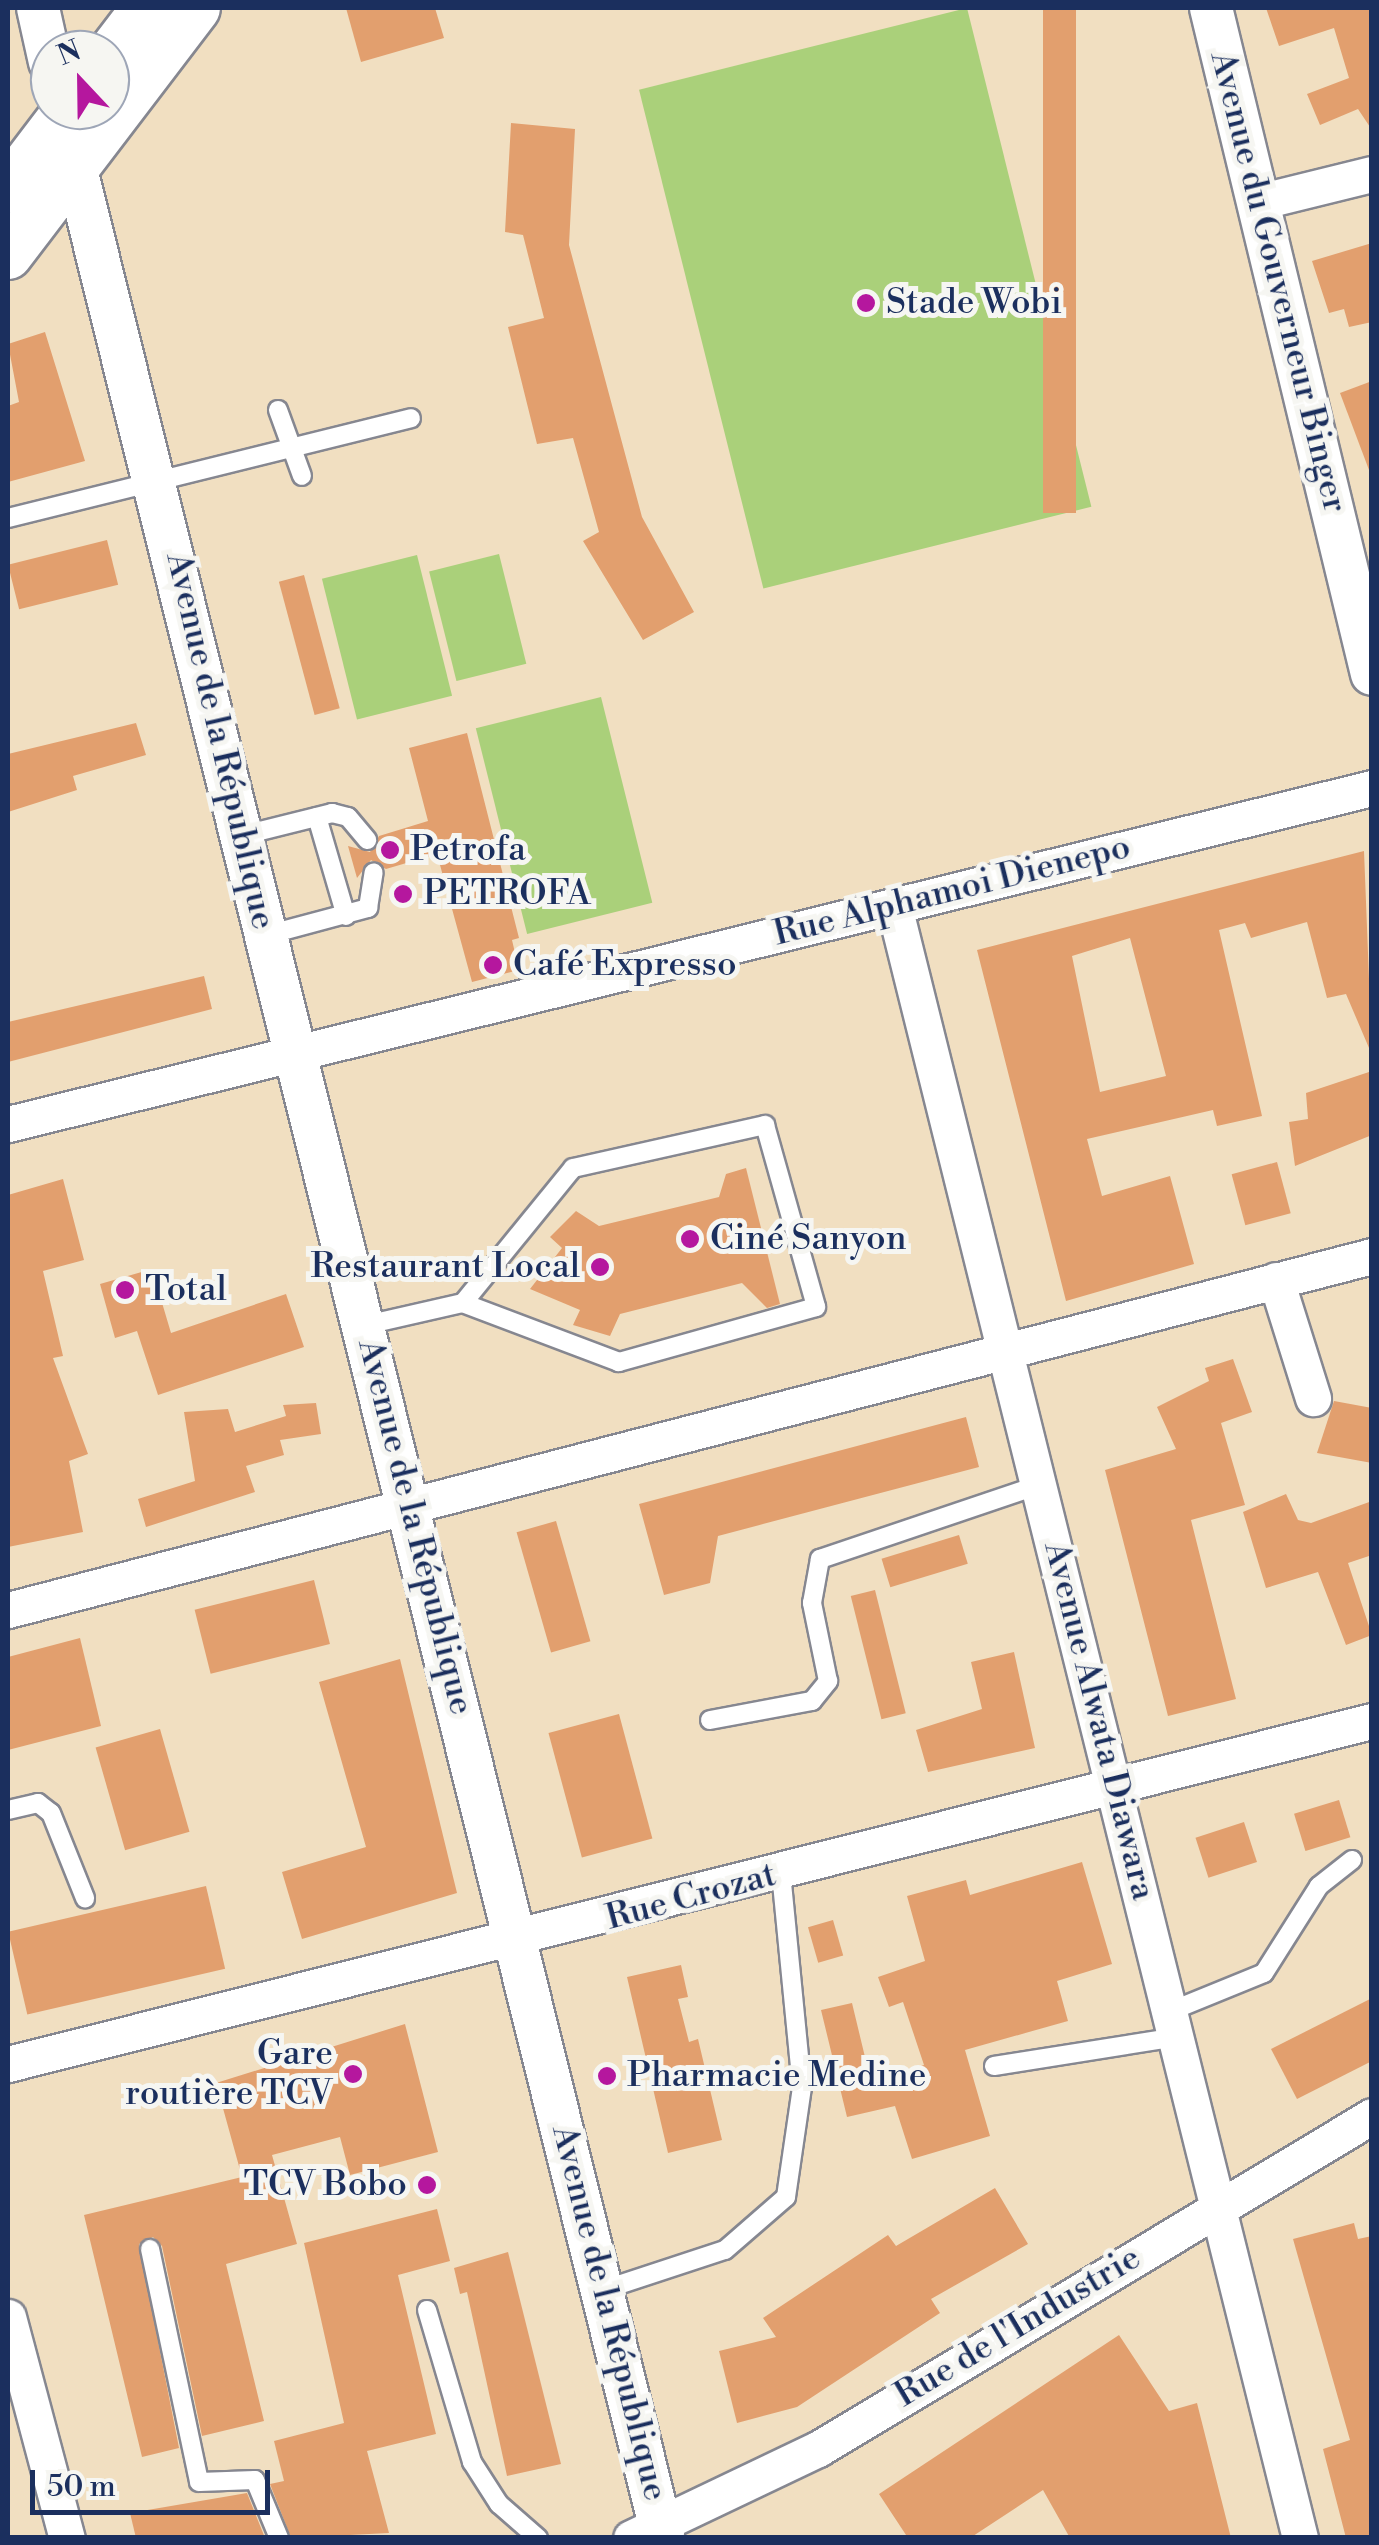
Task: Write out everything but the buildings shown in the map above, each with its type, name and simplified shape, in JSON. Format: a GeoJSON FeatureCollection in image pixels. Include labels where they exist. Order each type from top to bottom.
{"type":"FeatureCollection","features":[{"type":"Feature","properties":{"kind":"main road"},"geometry":{"type":"LineString","coordinates":[[129,30],[146,8]]}},
{"type":"Feature","properties":{"kind":"main road"},"geometry":{"type":"LineString","coordinates":[[8,255],[196,8]]}},
{"type":"Feature","properties":{"kind":"main road"},"geometry":{"type":"LineString","coordinates":[[8,189],[51,130]]}},
{"type":"Feature","properties":{"kind":"street","name":"Avenue du Gouverneur Binger"},"geometry":{"type":"LineString","coordinates":[[1211,8],[1372,674]]}},
{"type":"Feature","properties":{"kind":"street","name":"Avenue de la République"},"geometry":{"type":"LineString","coordinates":[[68,130],[158,480],[266,934],[519,1942],[603,2290],[652,2535]]}},
{"type":"Feature","properties":{"kind":"street"},"geometry":{"type":"LineString","coordinates":[[1258,202],[1372,174]]}},
{"type":"Feature","properties":{"kind":"street","name":"Rue Alphamoi Dienepo"},"geometry":{"type":"LineString","coordinates":[[8,1124],[296,1048],[1372,788]]}},
{"type":"Feature","properties":{"kind":"street","name":"Avenue Alwata Diawara"},"geometry":{"type":"LineString","coordinates":[[894,906],[1009,1349],[1112,1786],[1222,2204],[1300,2538]]}},
{"type":"Feature","properties":{"kind":"street"},"geometry":{"type":"LineString","coordinates":[[8,1610],[1372,1256]]}},
{"type":"Feature","properties":{"kind":"street"},"geometry":{"type":"LineString","coordinates":[[1276,1280],[1313,1398]]}},
{"type":"Feature","properties":{"kind":"street","name":"Rue Crozat"},"geometry":{"type":"LineString","coordinates":[[8,2064],[519,1942],[1372,1720]]}},
{"type":"Feature","properties":{"kind":"street","name":"Rue de l'Industrie"},"geometry":{"type":"LineString","coordinates":[[652,2535],[818,2448],[1372,2116]]}},
{"type":"Feature","properties":{"kind":"street"},"geometry":{"type":"LineString","coordinates":[[8,2316],[67,2538]]}},
{"type":"Feature","properties":{"kind":"lane"},"geometry":{"type":"LineString","coordinates":[[278,410],[302,476]]}},
{"type":"Feature","properties":{"kind":"lane"},"geometry":{"type":"LineString","coordinates":[[8,518],[410,418]]}},
{"type":"Feature","properties":{"kind":"lane"},"geometry":{"type":"LineString","coordinates":[[244,835],[317,817],[348,817],[367,840]]}},
{"type":"Feature","properties":{"kind":"lane"},"geometry":{"type":"LineString","coordinates":[[317,817],[346,916]]}},
{"type":"Feature","properties":{"kind":"lane"},"geometry":{"type":"LineString","coordinates":[[266,934],[368,908],[374,872]]}},
{"type":"Feature","properties":{"kind":"lane"},"geometry":{"type":"LineString","coordinates":[[366,1325],[463,1303],[618,1362],[816,1306],[765,1125],[573,1168],[463,1303]]}},
{"type":"Feature","properties":{"kind":"lane"},"geometry":{"type":"LineString","coordinates":[[710,1720],[812,1701],[828,1681],[812,1603],[820,1559],[1041,1484]]}},
{"type":"Feature","properties":{"kind":"lane"},"geometry":{"type":"LineString","coordinates":[[8,1810],[38,1803],[51,1813],[85,1898]]}},
{"type":"Feature","properties":{"kind":"lane"},"geometry":{"type":"LineString","coordinates":[[994,2066],[1174,2024],[1264,1973],[1320,1886],[1352,1860]]}},
{"type":"Feature","properties":{"kind":"lane"},"geometry":{"type":"LineString","coordinates":[[603,2290],[724,2250],[786,2196],[802,2087],[780,1873]]}},
{"type":"Feature","properties":{"kind":"lane"},"geometry":{"type":"LineString","coordinates":[[150,2249],[199,2482],[255,2480],[279,2538]]}},
{"type":"Feature","properties":{"kind":"lane"},"geometry":{"type":"LineString","coordinates":[[427,2310],[472,2462],[499,2504],[538,2538]]}},
{"type":"Feature","properties":{"kind":"green space","name":"Stade Wobi"},"geometry":{"type":"Polygon","coordinates":[[[967,8],[1091,507],[763,589],[639,90],[967,8]]]}},
{"type":"Feature","properties":{"kind":"green space"},"geometry":{"type":"Polygon","coordinates":[[[499,554],[526,664],[456,681],[429,571],[499,554]]]}},
{"type":"Feature","properties":{"kind":"green space"},"geometry":{"type":"Polygon","coordinates":[[[417,555],[452,696],[357,719],[322,579],[417,555]]]}},
{"type":"Feature","properties":{"kind":"green space"},"geometry":{"type":"Polygon","coordinates":[[[601,697],[652,903],[527,934],[476,728],[601,697]]]}},
{"type":"Feature","properties":{"kind":"place","name":"Stade Wobi"},"geometry":{"type":"Point","coordinates":[866,303]}},
{"type":"Feature","properties":{"kind":"place","name":"Petrofa"},"geometry":{"type":"Point","coordinates":[390,850]}},
{"type":"Feature","properties":{"kind":"place","name":"PETROFA"},"geometry":{"type":"Point","coordinates":[403,894]}},
{"type":"Feature","properties":{"kind":"place","name":"Café Expresso"},"geometry":{"type":"Point","coordinates":[493,965]}},
{"type":"Feature","properties":{"kind":"place","name":"Ciné Sanyon"},"geometry":{"type":"Point","coordinates":[690,1239]}},
{"type":"Feature","properties":{"kind":"place","name":"Restaurant Local"},"geometry":{"type":"Point","coordinates":[600,1267]}},
{"type":"Feature","properties":{"kind":"place","name":"Total"},"geometry":{"type":"Point","coordinates":[125,1290]}},
{"type":"Feature","properties":{"kind":"place","name":"Gare routière TCV"},"geometry":{"type":"Point","coordinates":[353,2074]}},
{"type":"Feature","properties":{"kind":"place","name":"Pharmacie Medine"},"geometry":{"type":"Point","coordinates":[607,2076]}},
{"type":"Feature","properties":{"kind":"place","name":"TCV Bobo"},"geometry":{"type":"Point","coordinates":[427,2185]}}]}
